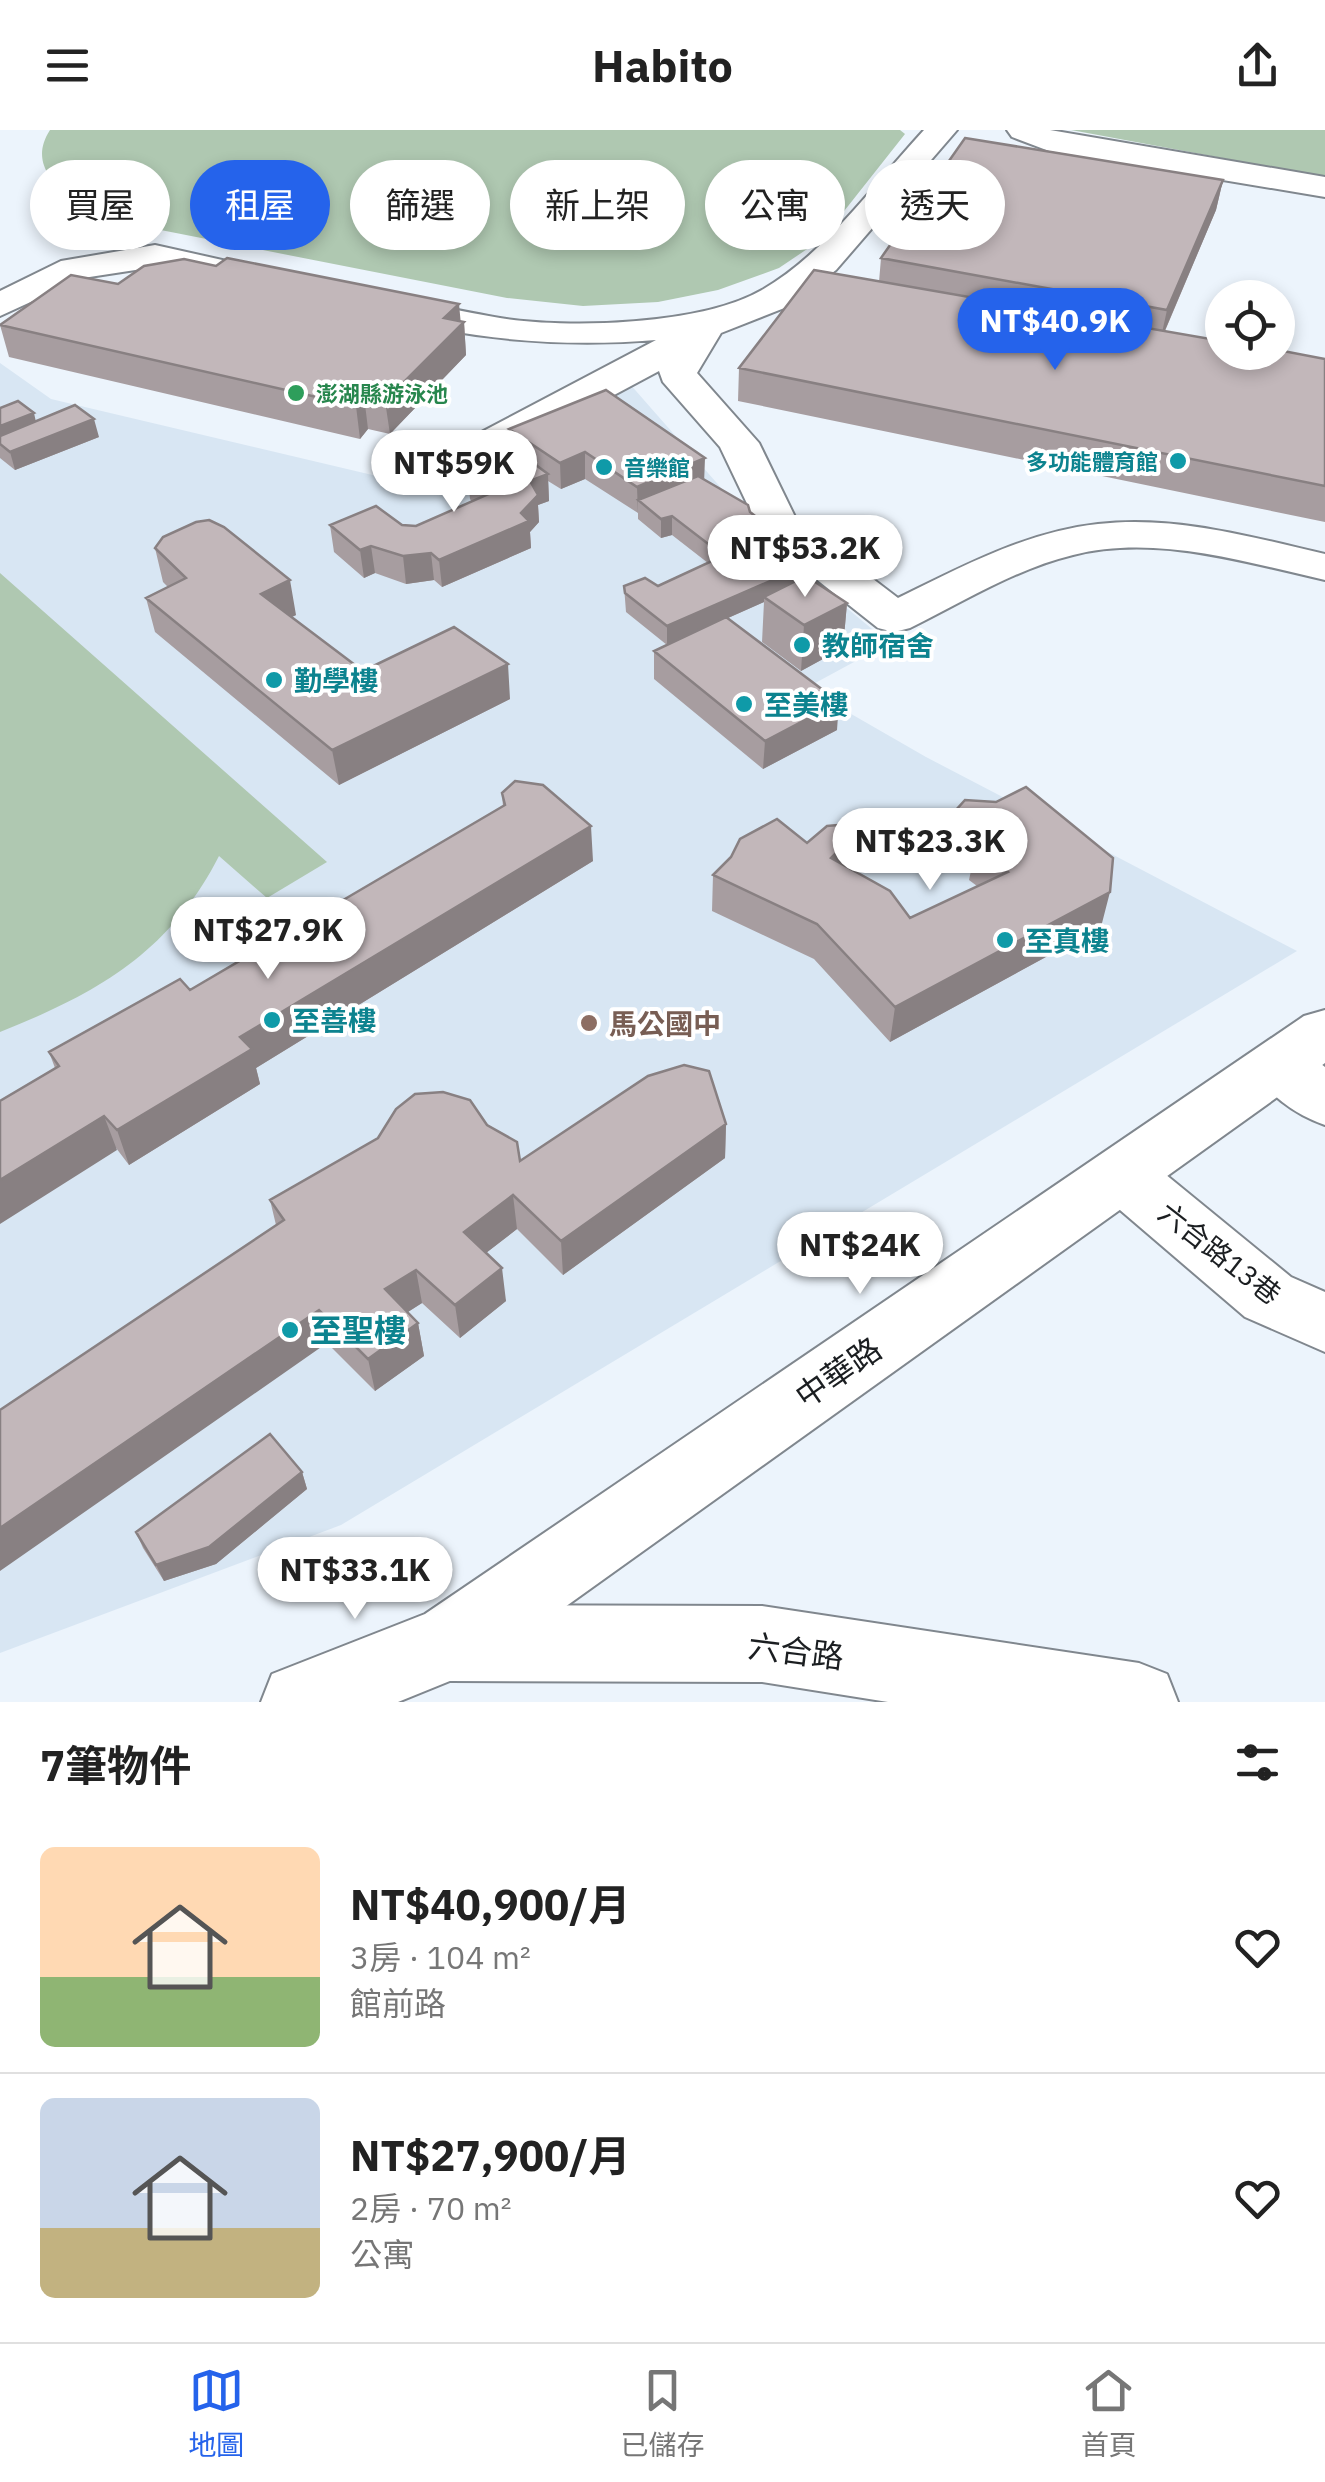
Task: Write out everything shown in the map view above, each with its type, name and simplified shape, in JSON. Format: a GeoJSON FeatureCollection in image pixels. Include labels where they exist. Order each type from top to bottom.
{"type":"FeatureCollection","features":[{"type":"Feature","properties":{"kind":"main road"},"geometry":{"type":"LineString","coordinates":[[487,446],[642,366],[707,325],[774,300],[823,262],[941,130]]}},
{"type":"Feature","properties":{"kind":"main road"},"geometry":{"type":"LineString","coordinates":[[1023,130],[1048,141],[1325,187]]}},
{"type":"Feature","properties":{"kind":"main road"},"geometry":{"type":"LineString","coordinates":[[0,305],[74,270],[155,256],[283,284]]}},
{"type":"Feature","properties":{"kind":"main road"},"geometry":{"type":"LineString","coordinates":[[357,300],[504,330],[602,333],[707,325]]}},
{"type":"Feature","properties":{"kind":"main road"},"geometry":{"type":"LineString","coordinates":[[707,325],[677,374],[739,443],[778,528],[894,618],[982,576],[1094,537],[1153,537],[1239,548],[1325,566]]}},
{"type":"Feature","properties":{"kind":"main road","name":"中華路"},"geometry":{"type":"LineString","coordinates":[[450,1642],[1121,1174],[1310,1066]]}},
{"type":"Feature","properties":{"kind":"main road","name":"六合路13巷"},"geometry":{"type":"LineString","coordinates":[[1121,1174],[1268,1297],[1325,1322]]}},
{"type":"Feature","properties":{"kind":"main road"},"geometry":{"type":"LineString","coordinates":[[300,1702],[450,1642]]}},
{"type":"Feature","properties":{"kind":"main road"},"geometry":{"type":"LineString","coordinates":[[399,1702],[450,1642]]}},
{"type":"Feature","properties":{"kind":"main road","name":"六合路"},"geometry":{"type":"LineString","coordinates":[[450,1642],[762,1644],[1139,1702]]}},
{"type":"Feature","properties":{"kind":"shaded area","name":"馬公國中"},"geometry":{"type":"Polygon","coordinates":[[[0,363],[51,399],[402,482],[480,441],[629,383],[773,547],[889,643],[806,688],[926,757],[1297,951],[341,1525],[0,1653],[0,363]]]}},
{"type":"Feature","properties":{"kind":"green space"},"geometry":{"type":"Polygon","coordinates":[[[50,130],[900,130],[905,134],[884,160],[865,160],[865,185],[845,210],[845,160],[705,160],[705,250],[806,250],[779,268],[718,290],[658,302],[583,306],[507,298],[263,250],[330,250],[330,160],[190,160],[190,236],[170,232],[170,160],[43,160],[50,130]]]}},
{"type":"Feature","properties":{"kind":"green space"},"geometry":{"type":"Polygon","coordinates":[[[1071,130],[1325,130],[1325,177],[1319,176],[1071,130]]]}},
{"type":"Feature","properties":{"kind":"green space"},"geometry":{"type":"Polygon","coordinates":[[[0,573],[327,862],[267,898],[219,856],[178,919],[128,965],[69,1002],[0,1032],[0,573]]]}},
{"type":"Feature","properties":{"kind":"building"},"geometry":{"type":"Polygon","coordinates":[[[965,138],[1223,180],[1167,310],[881,258],[887,250],[1005,250],[1005,160],[950,160],[965,138]]]}},
{"type":"Feature","properties":{"kind":"building","name":"澎湖縣游泳池"},"geometry":{"type":"Polygon","coordinates":[[[227,258],[459,304],[444,318],[464,322],[385,401],[364,396],[356,406],[0,325],[71,275],[118,284],[144,266],[184,259],[216,266],[227,258]]]}},
{"type":"Feature","properties":{"kind":"building","name":"多功能體育館"},"geometry":{"type":"Polygon","coordinates":[[[814,270],[1205,338],[1205,370],[1295,370],[1295,353],[1325,359],[1325,486],[739,368],[814,270]]]}},
{"type":"Feature","properties":{"kind":"building"},"geometry":{"type":"Polygon","coordinates":[[[606,390],[705,458],[637,487],[585,452],[560,463],[509,429],[606,390]]]}},
{"type":"Feature","properties":{"kind":"building"},"geometry":{"type":"Polygon","coordinates":[[[18,401],[34,413],[0,426],[0,408],[18,401]]]}},
{"type":"Feature","properties":{"kind":"building"},"geometry":{"type":"Polygon","coordinates":[[[75,405],[94,419],[10,452],[0,444],[0,436],[75,405]]]}},
{"type":"Feature","properties":{"kind":"building"},"geometry":{"type":"Polygon","coordinates":[[[517,451],[548,474],[530,481],[538,495],[521,513],[529,521],[439,560],[431,553],[403,556],[371,546],[360,550],[330,525],[376,506],[402,525],[416,526],[491,493],[467,472],[517,451]]]}},
{"type":"Feature","properties":{"kind":"building"},"geometry":{"type":"Polygon","coordinates":[[[698,476],[748,505],[750,512],[772,529],[720,553],[672,516],[661,519],[638,500],[698,476]]]}},
{"type":"Feature","properties":{"kind":"building"},"geometry":{"type":"Polygon","coordinates":[[[209,520],[224,527],[290,580],[261,594],[363,671],[454,627],[508,664],[332,750],[146,598],[186,578],[155,548],[163,537],[209,520]]]}},
{"type":"Feature","properties":{"kind":"building"},"geometry":{"type":"Polygon","coordinates":[[[766,536],[807,565],[667,626],[625,593],[624,586],[645,578],[658,586],[766,536]]]}},
{"type":"Feature","properties":{"kind":"building"},"geometry":{"type":"Polygon","coordinates":[[[806,576],[847,603],[804,625],[764,597],[806,576]]]}},
{"type":"Feature","properties":{"kind":"building"},"geometry":{"type":"Polygon","coordinates":[[[726,617],[839,702],[765,741],[654,651],[726,617]]]}},
{"type":"Feature","properties":{"kind":"building"},"geometry":{"type":"Polygon","coordinates":[[[515,781],[543,785],[591,826],[240,1037],[252,1049],[117,1130],[104,1116],[0,1180],[0,1101],[59,1066],[49,1052],[180,979],[190,990],[505,805],[502,793],[515,781]]]}},
{"type":"Feature","properties":{"kind":"building"},"geometry":{"type":"Polygon","coordinates":[[[1026,787],[1113,858],[1110,892],[895,1007],[817,924],[713,875],[731,857],[740,839],[777,819],[807,843],[827,826],[838,825],[851,831],[847,842],[831,858],[890,891],[910,918],[1008,872],[975,844],[985,837],[956,810],[965,800],[996,802],[1026,787]]]}},
{"type":"Feature","properties":{"kind":"building","name":"至聖樓"},"geometry":{"type":"Polygon","coordinates":[[[684,1065],[709,1071],[726,1124],[561,1241],[513,1195],[464,1232],[502,1268],[455,1305],[416,1270],[385,1289],[418,1323],[368,1359],[319,1310],[0,1528],[0,1410],[284,1220],[270,1200],[378,1138],[396,1109],[415,1094],[443,1092],[470,1100],[487,1125],[517,1142],[520,1161],[648,1076],[684,1065]]]}},
{"type":"Feature","properties":{"kind":"building"},"geometry":{"type":"Polygon","coordinates":[[[270,1434],[302,1472],[209,1547],[156,1565],[136,1532],[270,1434]]]}},
{"type":"Feature","properties":{"kind":"place","name":"澎湖縣游泳池"},"geometry":{"type":"Point","coordinates":[296,393]}},
{"type":"Feature","properties":{"kind":"place","name":"多功能體育館"},"geometry":{"type":"Point","coordinates":[1178,461]}},
{"type":"Feature","properties":{"kind":"place","name":"音樂館"},"geometry":{"type":"Point","coordinates":[604,467]}},
{"type":"Feature","properties":{"kind":"place","name":"教師宿舍"},"geometry":{"type":"Point","coordinates":[802,645]}},
{"type":"Feature","properties":{"kind":"place","name":"勤學樓"},"geometry":{"type":"Point","coordinates":[274,680]}},
{"type":"Feature","properties":{"kind":"place","name":"至美樓"},"geometry":{"type":"Point","coordinates":[744,704]}},
{"type":"Feature","properties":{"kind":"place","name":"至真樓"},"geometry":{"type":"Point","coordinates":[1005,940]}},
{"type":"Feature","properties":{"kind":"place","name":"至善樓"},"geometry":{"type":"Point","coordinates":[272,1020]}},
{"type":"Feature","properties":{"kind":"place","name":"馬公國中"},"geometry":{"type":"Point","coordinates":[589,1023]}},
{"type":"Feature","properties":{"kind":"place","name":"至聖樓"},"geometry":{"type":"Point","coordinates":[290,1330]}}]}
